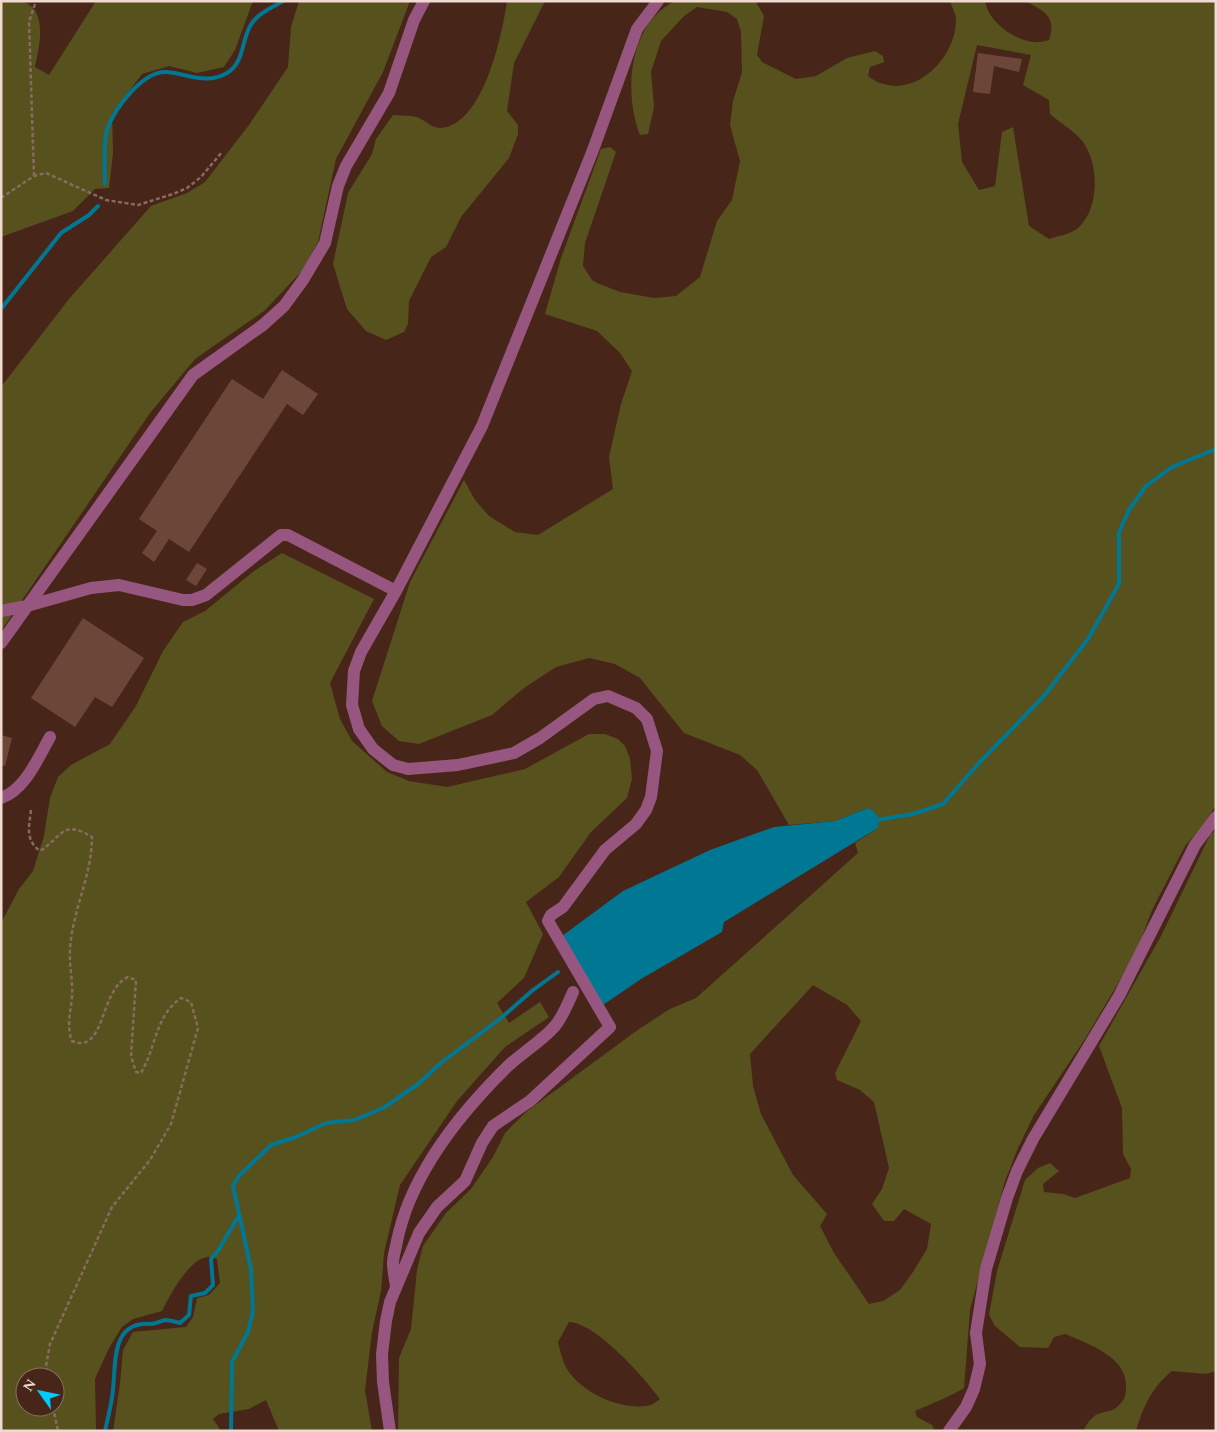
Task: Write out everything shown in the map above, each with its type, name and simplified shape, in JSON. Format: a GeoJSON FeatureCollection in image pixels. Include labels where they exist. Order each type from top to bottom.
{"type":"FeatureCollection","features":[{"type":"Feature","properties":{"kind":"street"},"geometry":{"type":"LineString","coordinates":[[1,643],[193,375],[263,325],[284,306],[303,280],[325,243],[338,186],[346,166],[389,92],[414,20],[424,1]]}},
{"type":"Feature","properties":{"kind":"street"},"geometry":{"type":"LineString","coordinates":[[390,1431],[383,1382],[382,1354],[390,1302],[427,1219],[465,1181],[482,1143],[493,1126],[530,1101],[610,1028],[548,921],[551,915],[563,908],[605,850],[636,824],[646,810],[651,797],[657,750],[647,719],[636,708],[608,696],[586,704],[540,738],[514,753],[458,765],[421,769],[393,766],[373,749],[359,730],[352,705],[354,671],[361,652],[396,591],[482,426],[596,140],[637,29],[658,1]]}},
{"type":"Feature","properties":{"kind":"street"},"geometry":{"type":"LineString","coordinates":[[1,611],[27,606],[91,588],[119,585],[192,600],[206,595],[281,535],[288,535],[396,591]]}},
{"type":"Feature","properties":{"kind":"street"},"geometry":{"type":"LineString","coordinates":[[1,798],[11,794],[26,778],[50,737]]}},
{"type":"Feature","properties":{"kind":"street"},"geometry":{"type":"LineString","coordinates":[[949,1431],[966,1407],[974,1389],[980,1364],[976,1333],[986,1269],[1006,1198],[1017,1171],[1033,1139],[1119,996],[1195,845],[1216,817]]}},
{"type":"Feature","properties":{"kind":"street"},"geometry":{"type":"LineString","coordinates":[[396,1286],[393,1262],[400,1229],[410,1201],[426,1168],[446,1136],[484,1090],[510,1064],[554,1027],[563,1015],[573,992]]}},
{"type":"Feature","properties":{"kind":"path"},"geometry":{"type":"LineString","coordinates":[[34,176],[29,22],[36,1]]}},
{"type":"Feature","properties":{"kind":"path"},"geometry":{"type":"LineString","coordinates":[[1,198],[34,176],[46,173],[106,200],[138,205],[187,188],[201,177],[222,152]]}},
{"type":"Feature","properties":{"kind":"path"},"geometry":{"type":"LineString","coordinates":[[31,810],[28,833],[31,844],[40,851],[53,843],[63,830],[68,828],[80,830],[92,837],[92,857],[70,950],[73,995],[68,1030],[72,1041],[80,1044],[88,1043],[96,1034],[104,1008],[112,991],[121,980],[128,977],[136,980],[131,1056],[136,1072],[141,1073],[148,1061],[154,1035],[166,1012],[181,998],[191,1002],[198,1028],[171,1124],[150,1160],[112,1207],[50,1344],[46,1367]]}},
{"type":"Feature","properties":{"kind":"path"},"geometry":{"type":"LineString","coordinates":[[55,1417],[58,1431]]}},
{"type":"Feature","properties":{"kind":"shaded area"},"geometry":{"type":"Polygon","coordinates":[[[1,1],[22,1],[36,12],[39,21],[40,40],[35,67],[49,75],[96,1],[253,1],[235,50],[224,67],[197,73],[169,66],[142,74],[112,114],[113,153],[109,188],[95,189],[73,211],[1,237],[1,1]]]}},
{"type":"Feature","properties":{"kind":"shaded area"},"geometry":{"type":"Polygon","coordinates":[[[299,1],[410,1],[383,72],[336,159],[318,242],[302,271],[264,311],[195,359],[150,413],[1,631],[1,387],[69,299],[151,206],[187,193],[205,182],[249,125],[288,67],[291,27],[299,1]]]}},
{"type":"Feature","properties":{"kind":"shaded area"},"geometry":{"type":"Polygon","coordinates":[[[507,1],[545,1],[514,63],[507,111],[518,125],[518,134],[509,158],[461,217],[446,247],[431,257],[409,301],[408,324],[404,332],[386,340],[366,331],[347,309],[333,264],[348,193],[372,154],[376,139],[393,115],[416,117],[434,127],[440,128],[455,123],[468,112],[479,96],[488,77],[495,56],[507,1]]]}},
{"type":"Feature","properties":{"kind":"shaded area"},"geometry":{"type":"Polygon","coordinates":[[[675,1],[756,2],[764,16],[757,55],[762,62],[796,79],[816,76],[847,58],[875,51],[883,56],[884,62],[870,67],[868,76],[883,84],[898,86],[913,83],[927,75],[948,51],[954,36],[956,20],[950,1],[985,1],[991,16],[1003,28],[1018,38],[1037,42],[1049,40],[1051,32],[1050,20],[1043,11],[1025,1],[1216,1],[1216,805],[1203,826],[1185,846],[1152,910],[1136,953],[1085,1039],[1034,1115],[1018,1148],[1005,1181],[970,1310],[964,1388],[915,1411],[917,1417],[932,1425],[935,1431],[398,1431],[399,1358],[411,1329],[417,1270],[423,1246],[446,1213],[471,1189],[493,1157],[505,1133],[526,1112],[639,1029],[670,1009],[696,998],[858,853],[855,843],[878,828],[868,808],[835,821],[789,825],[757,770],[740,755],[684,733],[640,678],[615,664],[589,658],[556,667],[524,688],[492,715],[419,744],[399,741],[382,726],[372,701],[410,582],[464,480],[475,500],[489,516],[515,532],[538,535],[613,489],[609,457],[621,404],[632,371],[620,353],[597,331],[545,314],[561,258],[601,149],[610,147],[616,152],[585,243],[583,266],[592,280],[597,283],[620,292],[654,298],[676,296],[700,277],[717,221],[732,200],[740,161],[730,125],[733,101],[742,72],[741,32],[737,19],[727,12],[697,7],[684,16],[661,41],[651,72],[654,107],[648,134],[640,135],[632,99],[631,80],[634,60],[639,42],[648,25],[660,11],[675,1]],[[977,45],[958,124],[962,162],[979,190],[995,186],[1002,132],[1013,127],[1029,226],[1049,239],[1072,232],[1085,219],[1093,198],[1094,174],[1088,151],[1076,134],[1050,114],[1049,100],[1023,85],[1031,55],[977,45]],[[813,985],[750,1054],[753,1086],[761,1114],[793,1175],[827,1214],[820,1226],[834,1253],[869,1304],[883,1301],[900,1290],[913,1272],[927,1249],[931,1224],[904,1209],[894,1221],[884,1221],[872,1204],[882,1189],[889,1168],[874,1102],[860,1090],[837,1080],[835,1073],[861,1021],[847,1005],[813,985]],[[569,1322],[558,1342],[567,1369],[588,1390],[606,1400],[626,1405],[650,1405],[660,1399],[619,1353],[592,1331],[569,1322]]]}},
{"type":"Feature","properties":{"kind":"shaded area"},"geometry":{"type":"Polygon","coordinates":[[[282,553],[374,599],[330,683],[340,719],[352,741],[387,772],[409,781],[447,787],[525,769],[589,734],[605,734],[618,739],[625,746],[630,759],[632,779],[627,798],[591,832],[559,877],[526,902],[543,934],[524,978],[497,1003],[509,1023],[540,1002],[549,1017],[505,1047],[457,1101],[400,1185],[384,1253],[381,1291],[372,1332],[365,1390],[372,1431],[279,1431],[266,1400],[249,1409],[219,1414],[213,1419],[221,1431],[113,1431],[123,1350],[133,1332],[186,1327],[193,1317],[197,1298],[209,1295],[220,1283],[217,1259],[209,1257],[200,1259],[184,1274],[162,1311],[133,1319],[122,1327],[109,1348],[95,1379],[96,1431],[1,1431],[1,923],[19,889],[33,871],[44,836],[50,798],[58,777],[71,765],[110,744],[136,706],[163,651],[183,622],[205,611],[254,571],[282,553]]]}},
{"type":"Feature","properties":{"kind":"shaded area"},"geometry":{"type":"Polygon","coordinates":[[[1216,830],[1216,1371],[1206,1374],[1172,1371],[1149,1398],[1136,1431],[1083,1431],[1097,1414],[1115,1409],[1123,1401],[1126,1387],[1121,1367],[1095,1347],[1065,1334],[1054,1337],[1048,1348],[1020,1347],[995,1326],[989,1315],[997,1271],[1025,1180],[1038,1168],[1050,1163],[1059,1171],[1043,1184],[1044,1192],[1063,1194],[1075,1198],[1130,1178],[1131,1169],[1123,1154],[1122,1108],[1099,1046],[1161,936],[1210,835],[1216,830]]]}},
{"type":"Feature","properties":{"kind":"water"},"geometry":{"type":"Polygon","coordinates":[[[868,808],[878,816],[878,828],[724,922],[722,932],[641,979],[603,1005],[562,936],[623,891],[710,850],[774,827],[835,821],[868,808]]]}},
{"type":"Feature","properties":{"kind":"building"},"geometry":{"type":"Polygon","coordinates":[[[978,53],[1022,59],[1019,72],[994,66],[990,94],[973,92],[978,53]]]}},
{"type":"Feature","properties":{"kind":"building"},"geometry":{"type":"Polygon","coordinates":[[[282,370],[318,394],[303,415],[287,404],[189,552],[169,539],[154,562],[142,553],[157,531],[139,519],[232,379],[263,399],[282,370]]]}},
{"type":"Feature","properties":{"kind":"building"},"geometry":{"type":"Polygon","coordinates":[[[197,563],[207,569],[196,586],[186,580],[197,563]]]}},
{"type":"Feature","properties":{"kind":"building"},"geometry":{"type":"Polygon","coordinates":[[[83,618],[144,658],[112,707],[95,697],[75,727],[31,698],[83,618]]]}},
{"type":"Feature","properties":{"kind":"building"},"geometry":{"type":"Polygon","coordinates":[[[1,735],[12,738],[5,766],[1,765],[1,735]]]}},
{"type":"Feature","properties":{"kind":"waterway"},"geometry":{"type":"LineString","coordinates":[[105,184],[107,130],[116,112],[131,92],[148,77],[158,73],[167,72],[197,78],[212,78],[227,73],[237,63],[246,36],[255,19],[283,1]]}},
{"type":"Feature","properties":{"kind":"waterway"},"geometry":{"type":"LineString","coordinates":[[1,309],[61,233],[89,215],[98,206]]}},
{"type":"Feature","properties":{"kind":"waterway"},"geometry":{"type":"LineString","coordinates":[[876,820],[913,814],[943,804],[978,764],[1044,696],[1088,639],[1119,584],[1119,532],[1129,510],[1146,486],[1172,467],[1216,449]]}},
{"type":"Feature","properties":{"kind":"waterway"},"geometry":{"type":"LineString","coordinates":[[231,1431],[232,1362],[248,1332],[253,1311],[251,1269],[233,1186],[239,1176],[271,1145],[296,1137],[326,1123],[355,1120],[385,1107],[418,1084],[442,1062],[558,972]]}},
{"type":"Feature","properties":{"kind":"waterway"},"geometry":{"type":"LineString","coordinates":[[105,1431],[112,1400],[116,1356],[122,1336],[129,1329],[138,1325],[153,1324],[165,1320],[180,1323],[189,1315],[191,1296],[205,1293],[213,1285],[211,1259],[218,1251],[239,1215]]}}]}
